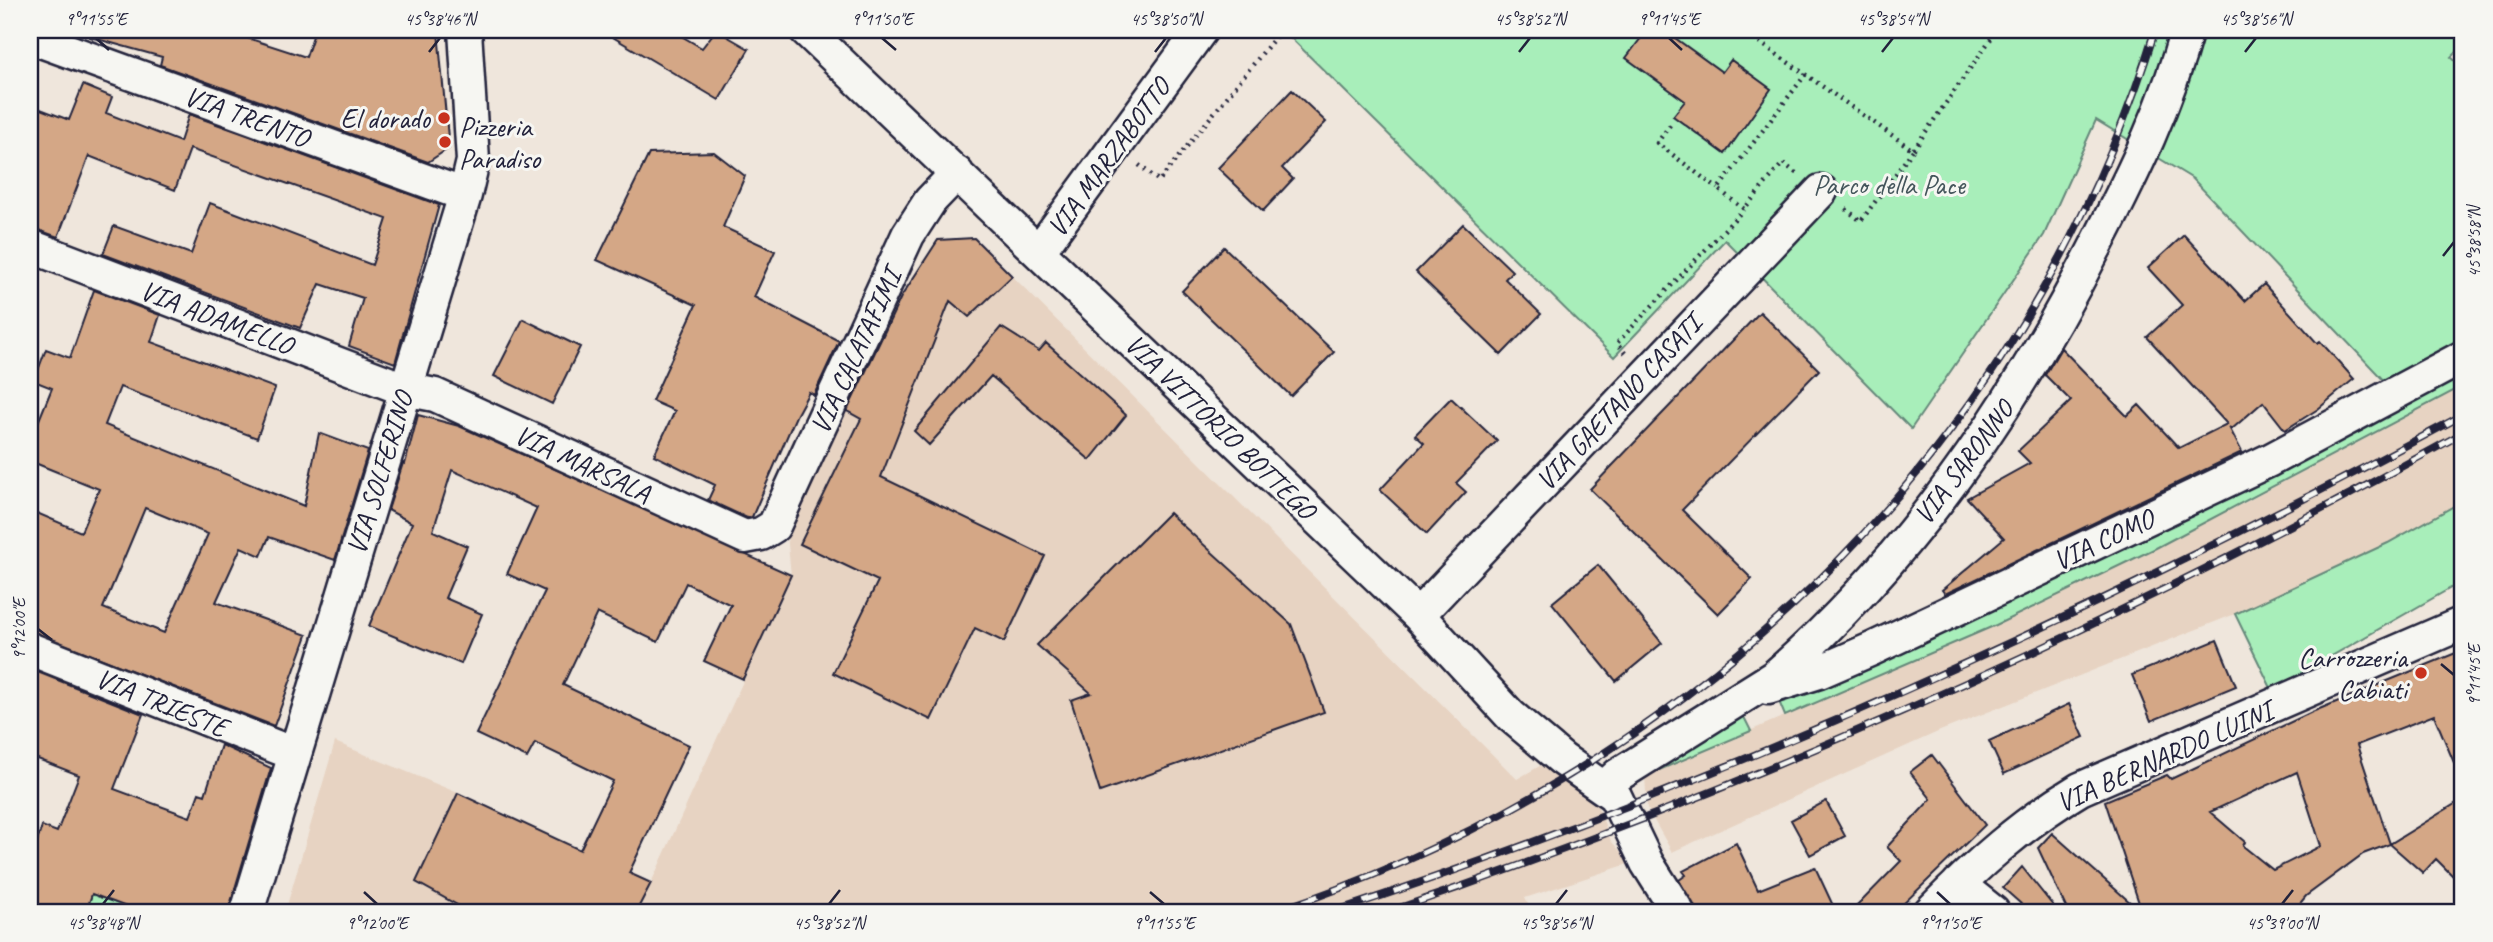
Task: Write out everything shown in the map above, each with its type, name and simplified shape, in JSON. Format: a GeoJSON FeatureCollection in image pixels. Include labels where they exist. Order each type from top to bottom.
{"type":"FeatureCollection","features":[{"type":"Feature","properties":{"kind":"street","name":"VIA SOLFERINO"},"geometry":{"type":"LineString","coordinates":[[247,912],[465,195],[473,161],[465,30]]}},
{"type":"Feature","properties":{"kind":"street","name":"VIA VITTORIO BOTTEGO"},"geometry":{"type":"LineString","coordinates":[[806,30],[1418,615],[1511,716],[1562,759],[1615,796],[1647,863],[1678,912]]}},
{"type":"Feature","properties":{"kind":"street","name":"VIA MARZABOTTO"},"geometry":{"type":"LineString","coordinates":[[1039,251],[1201,30]]}},
{"type":"Feature","properties":{"kind":"street","name":"VIA SARONNO"},"geometry":{"type":"LineString","coordinates":[[1605,787],[1674,738],[1774,677],[1856,595],[1958,475],[2008,404],[2065,306],[2137,166],[2158,117],[2187,30]]}},
{"type":"Feature","properties":{"kind":"street","name":"VIA TRENTO"},"geometry":{"type":"LineString","coordinates":[[30,37],[465,195]]}},
{"type":"Feature","properties":{"kind":"street","name":"VIA CALATAFIMI"},"geometry":{"type":"LineString","coordinates":[[761,534],[774,526],[908,235],[930,201],[957,173]]}},
{"type":"Feature","properties":{"kind":"street","name":"VIA GAETANO CASATI"},"geometry":{"type":"LineString","coordinates":[[1418,615],[1644,374],[1821,191]]}},
{"type":"Feature","properties":{"kind":"street","name":"VIA ADAMELLO"},"geometry":{"type":"LineString","coordinates":[[30,246],[404,389]]}},
{"type":"Feature","properties":{"kind":"street","name":"VIA COMO"},"geometry":{"type":"LineString","coordinates":[[1735,702],[1761,690],[1830,667],[1947,614],[2270,460],[2463,357]]}},
{"type":"Feature","properties":{"kind":"street","name":"VIA MARSALA"},"geometry":{"type":"LineString","coordinates":[[404,389],[435,395],[745,537],[761,534]]}},
{"type":"Feature","properties":{"kind":"street","name":"VIA BERNARDO LUINI"},"geometry":{"type":"LineString","coordinates":[[1930,912],[2033,818],[2080,789],[2463,623]]}},
{"type":"Feature","properties":{"kind":"street","name":"VIA TRIESTE"},"geometry":{"type":"LineString","coordinates":[[30,649],[294,754]]}},
{"type":"Feature","properties":{"kind":"street"},"geometry":{"type":"LineString","coordinates":[[1958,884],[1993,912]]}},
{"type":"Feature","properties":{"kind":"path"},"geometry":{"type":"LineString","coordinates":[[1117,146],[1159,181],[1281,30]]}},
{"type":"Feature","properties":{"kind":"path"},"geometry":{"type":"LineString","coordinates":[[1742,30],[1913,150],[1997,30]]}},
{"type":"Feature","properties":{"kind":"path"},"geometry":{"type":"LineString","coordinates":[[1670,125],[1657,142],[1718,189]]}},
{"type":"Feature","properties":{"kind":"path"},"geometry":{"type":"LineString","coordinates":[[1644,374],[1616,343],[1744,209]]}},
{"type":"Feature","properties":{"kind":"shaded area"},"geometry":{"type":"Polygon","coordinates":[[[974,238],[1517,779],[1545,763],[1596,802],[1611,841],[1631,863],[1525,898],[1532,912],[285,912],[335,742],[458,793],[651,883],[791,576],[787,534],[901,295],[938,240],[974,238]]]}},
{"type":"Feature","properties":{"kind":"shaded area"},"geometry":{"type":"Polygon","coordinates":[[[2463,386],[2463,501],[2388,543],[2235,614],[1940,731],[1672,852],[1647,808],[1645,776],[1996,625],[2242,504],[2463,386]]]}},
{"type":"Feature","properties":{"kind":"green space","name":"Parco della Pace"},"geometry":{"type":"Polygon","coordinates":[[[1283,30],[2463,30],[2463,45],[2451,57],[2463,68],[2463,344],[2389,386],[2193,179],[2096,120],[2044,235],[1911,429],[1725,240],[1614,357],[1283,30]]]}},
{"type":"Feature","properties":{"kind":"green space"},"geometry":{"type":"Polygon","coordinates":[[[2463,368],[2463,386],[2156,548],[1996,625],[1785,716],[1778,699],[1813,691],[2463,368]]]}},
{"type":"Feature","properties":{"kind":"green space"},"geometry":{"type":"Polygon","coordinates":[[[2463,501],[2463,581],[2272,690],[2235,614],[2388,543],[2463,501]]]}},
{"type":"Feature","properties":{"kind":"green space"},"geometry":{"type":"Polygon","coordinates":[[[1745,711],[1743,715],[1751,731],[1645,776],[1745,711]]]}},
{"type":"Feature","properties":{"kind":"green space"},"geometry":{"type":"Polygon","coordinates":[[[92,894],[140,912],[86,912],[92,894]]]}},
{"type":"Feature","properties":{"kind":"building"},"geometry":{"type":"Polygon","coordinates":[[[91,30],[223,30],[306,57],[315,30],[438,32],[449,148],[428,162],[160,65],[162,57],[90,37],[91,30]]]}},
{"type":"Feature","properties":{"kind":"building"},"geometry":{"type":"Polygon","coordinates":[[[601,30],[671,30],[702,48],[716,30],[749,49],[719,100],[601,30]]]}},
{"type":"Feature","properties":{"kind":"building"},"geometry":{"type":"Polygon","coordinates":[[[1647,30],[1664,30],[1722,72],[1731,60],[1771,89],[1725,154],[1673,116],[1685,101],[1626,58],[1647,30]]]}},
{"type":"Feature","properties":{"kind":"building"},"geometry":{"type":"Polygon","coordinates":[[[83,85],[112,97],[106,113],[180,142],[189,114],[439,205],[395,363],[349,346],[363,298],[320,284],[300,328],[103,254],[114,226],[191,254],[210,203],[372,265],[387,219],[190,149],[175,190],[89,156],[58,237],[30,227],[30,105],[69,120],[83,85]]]}},
{"type":"Feature","properties":{"kind":"building"},"geometry":{"type":"Polygon","coordinates":[[[1292,90],[1326,122],[1282,168],[1293,179],[1263,211],[1218,168],[1292,90]]]}},
{"type":"Feature","properties":{"kind":"building"},"geometry":{"type":"Polygon","coordinates":[[[714,152],[745,176],[723,227],[775,251],[754,297],[839,341],[814,395],[809,392],[796,416],[752,517],[747,518],[708,500],[715,485],[654,455],[675,411],[652,401],[696,305],[597,260],[649,154],[714,152]]]}},
{"type":"Feature","properties":{"kind":"building"},"geometry":{"type":"Polygon","coordinates":[[[1463,224],[1512,271],[1505,279],[1541,314],[1501,355],[1416,272],[1463,224]]]}},
{"type":"Feature","properties":{"kind":"building"},"geometry":{"type":"Polygon","coordinates":[[[2184,235],[2245,301],[2264,284],[2317,343],[2320,341],[2354,379],[2318,409],[2285,430],[2263,402],[2232,429],[2229,427],[2242,452],[1945,594],[1942,590],[2004,538],[1967,498],[2030,463],[2018,451],[2071,401],[2045,375],[2061,348],[2127,416],[2139,405],[2179,448],[2227,424],[2147,337],[2182,305],[2148,268],[2184,235]]]}},
{"type":"Feature","properties":{"kind":"building"},"geometry":{"type":"Polygon","coordinates":[[[974,238],[1012,276],[969,317],[950,301],[881,477],[1045,556],[1004,642],[975,628],[931,720],[833,673],[878,581],[800,544],[861,419],[847,411],[901,297],[938,240],[974,238]]]}},
{"type":"Feature","properties":{"kind":"building"},"geometry":{"type":"Polygon","coordinates":[[[1224,247],[1334,352],[1291,396],[1182,291],[1224,247]]]}},
{"type":"Feature","properties":{"kind":"building"},"geometry":{"type":"Polygon","coordinates":[[[94,290],[160,315],[151,342],[275,388],[257,438],[120,387],[105,425],[304,506],[319,433],[368,451],[335,560],[269,537],[261,556],[241,547],[216,602],[307,635],[274,726],[30,631],[30,510],[81,532],[99,489],[30,461],[30,442],[52,388],[34,381],[46,349],[70,358],[94,290]],[[145,508],[103,608],[164,633],[208,534],[145,508]]]}},
{"type":"Feature","properties":{"kind":"building"},"geometry":{"type":"Polygon","coordinates":[[[1760,312],[1819,370],[1682,510],[1752,579],[1718,614],[1590,489],[1760,312]]]}},
{"type":"Feature","properties":{"kind":"building"},"geometry":{"type":"Polygon","coordinates":[[[523,319],[580,347],[552,404],[494,376],[523,319]]]}},
{"type":"Feature","properties":{"kind":"building"},"geometry":{"type":"Polygon","coordinates":[[[1001,327],[1039,351],[1046,343],[1126,415],[1090,460],[991,376],[929,445],[914,431],[1001,327]]]}},
{"type":"Feature","properties":{"kind":"building"},"geometry":{"type":"Polygon","coordinates":[[[1451,398],[1497,441],[1456,483],[1466,492],[1427,534],[1380,490],[1424,443],[1415,435],[1451,398]]]}},
{"type":"Feature","properties":{"kind":"building"},"geometry":{"type":"Polygon","coordinates":[[[418,415],[459,426],[791,575],[743,679],[704,661],[731,605],[686,583],[658,642],[597,613],[563,685],[689,745],[629,873],[651,883],[636,912],[470,912],[416,882],[458,793],[580,850],[613,781],[535,743],[527,758],[476,734],[545,591],[507,574],[537,508],[452,470],[433,531],[467,546],[445,598],[482,614],[461,664],[369,626],[412,523],[388,510],[403,463],[405,464],[418,415]]]}},
{"type":"Feature","properties":{"kind":"building"},"geometry":{"type":"Polygon","coordinates":[[[1169,513],[1291,624],[1324,712],[1100,792],[1071,700],[1091,693],[1037,645],[1169,513]]]}},
{"type":"Feature","properties":{"kind":"building"},"geometry":{"type":"Polygon","coordinates":[[[1598,565],[1662,643],[1616,681],[1552,603],[1598,565]]]}},
{"type":"Feature","properties":{"kind":"building"},"geometry":{"type":"Polygon","coordinates":[[[2217,640],[2236,686],[2151,721],[2132,675],[2217,640]]]}},
{"type":"Feature","properties":{"kind":"building"},"geometry":{"type":"Polygon","coordinates":[[[2463,650],[2463,784],[2434,715],[2357,745],[2390,844],[2363,854],[2306,896],[2293,912],[2142,912],[2105,801],[2167,775],[2171,779],[2312,712],[2463,650]],[[2297,772],[2210,812],[2245,842],[2243,846],[2273,870],[2321,846],[2297,772]]]}},
{"type":"Feature","properties":{"kind":"building"},"geometry":{"type":"Polygon","coordinates":[[[30,669],[143,714],[114,789],[190,817],[199,793],[205,795],[221,745],[271,768],[228,912],[140,912],[92,894],[86,912],[30,912],[30,846],[35,848],[42,826],[57,832],[79,775],[30,756],[30,669]]]}},
{"type":"Feature","properties":{"kind":"building"},"geometry":{"type":"Polygon","coordinates":[[[2069,704],[2084,737],[2004,774],[1989,741],[2069,704]]]}},
{"type":"Feature","properties":{"kind":"building"},"geometry":{"type":"Polygon","coordinates":[[[1932,755],[1985,825],[1895,912],[1851,912],[1901,861],[1887,847],[1931,799],[1910,772],[1932,755]]]}},
{"type":"Feature","properties":{"kind":"building"},"geometry":{"type":"Polygon","coordinates":[[[2463,799],[2463,886],[2436,859],[2423,873],[2390,844],[2463,799]]]}},
{"type":"Feature","properties":{"kind":"building"},"geometry":{"type":"Polygon","coordinates":[[[1826,801],[1845,836],[1810,855],[1791,820],[1826,801]]]}},
{"type":"Feature","properties":{"kind":"building"},"geometry":{"type":"Polygon","coordinates":[[[2052,833],[2141,912],[2068,912],[2038,848],[2052,833]]]}},
{"type":"Feature","properties":{"kind":"building"},"geometry":{"type":"Polygon","coordinates":[[[1736,843],[1758,890],[1815,867],[1836,912],[1696,912],[1679,880],[1686,875],[1683,871],[1736,843]]]}},
{"type":"Feature","properties":{"kind":"building"},"geometry":{"type":"Polygon","coordinates":[[[2022,867],[2058,912],[2030,912],[2003,888],[2022,867]]]}},
{"type":"Feature","properties":{"kind":"railway"},"geometry":{"type":"LineString","coordinates":[[1273,912],[1425,852],[1568,776],[1701,684],[1821,578],[1928,458],[2021,327],[2097,183],[2155,30]]}},
{"type":"Feature","properties":{"kind":"railway"},"geometry":{"type":"LineString","coordinates":[[1333,912],[1479,862],[1624,807],[1909,689],[2188,557],[2463,415]]}},
{"type":"Feature","properties":{"kind":"railway"},"geometry":{"type":"LineString","coordinates":[[1388,912],[1665,810],[1936,696],[2203,570],[2463,433]]}},
{"type":"Feature","properties":{"kind":"place","name":"El dorado"},"geometry":{"type":"Point","coordinates":[444,118]}},
{"type":"Feature","properties":{"kind":"place","name":"Pizzeria Paradiso"},"geometry":{"type":"Point","coordinates":[445,142]}},
{"type":"Feature","properties":{"kind":"place","name":"Carrozzeria Cabiati"},"geometry":{"type":"Point","coordinates":[2421,673]}}]}
